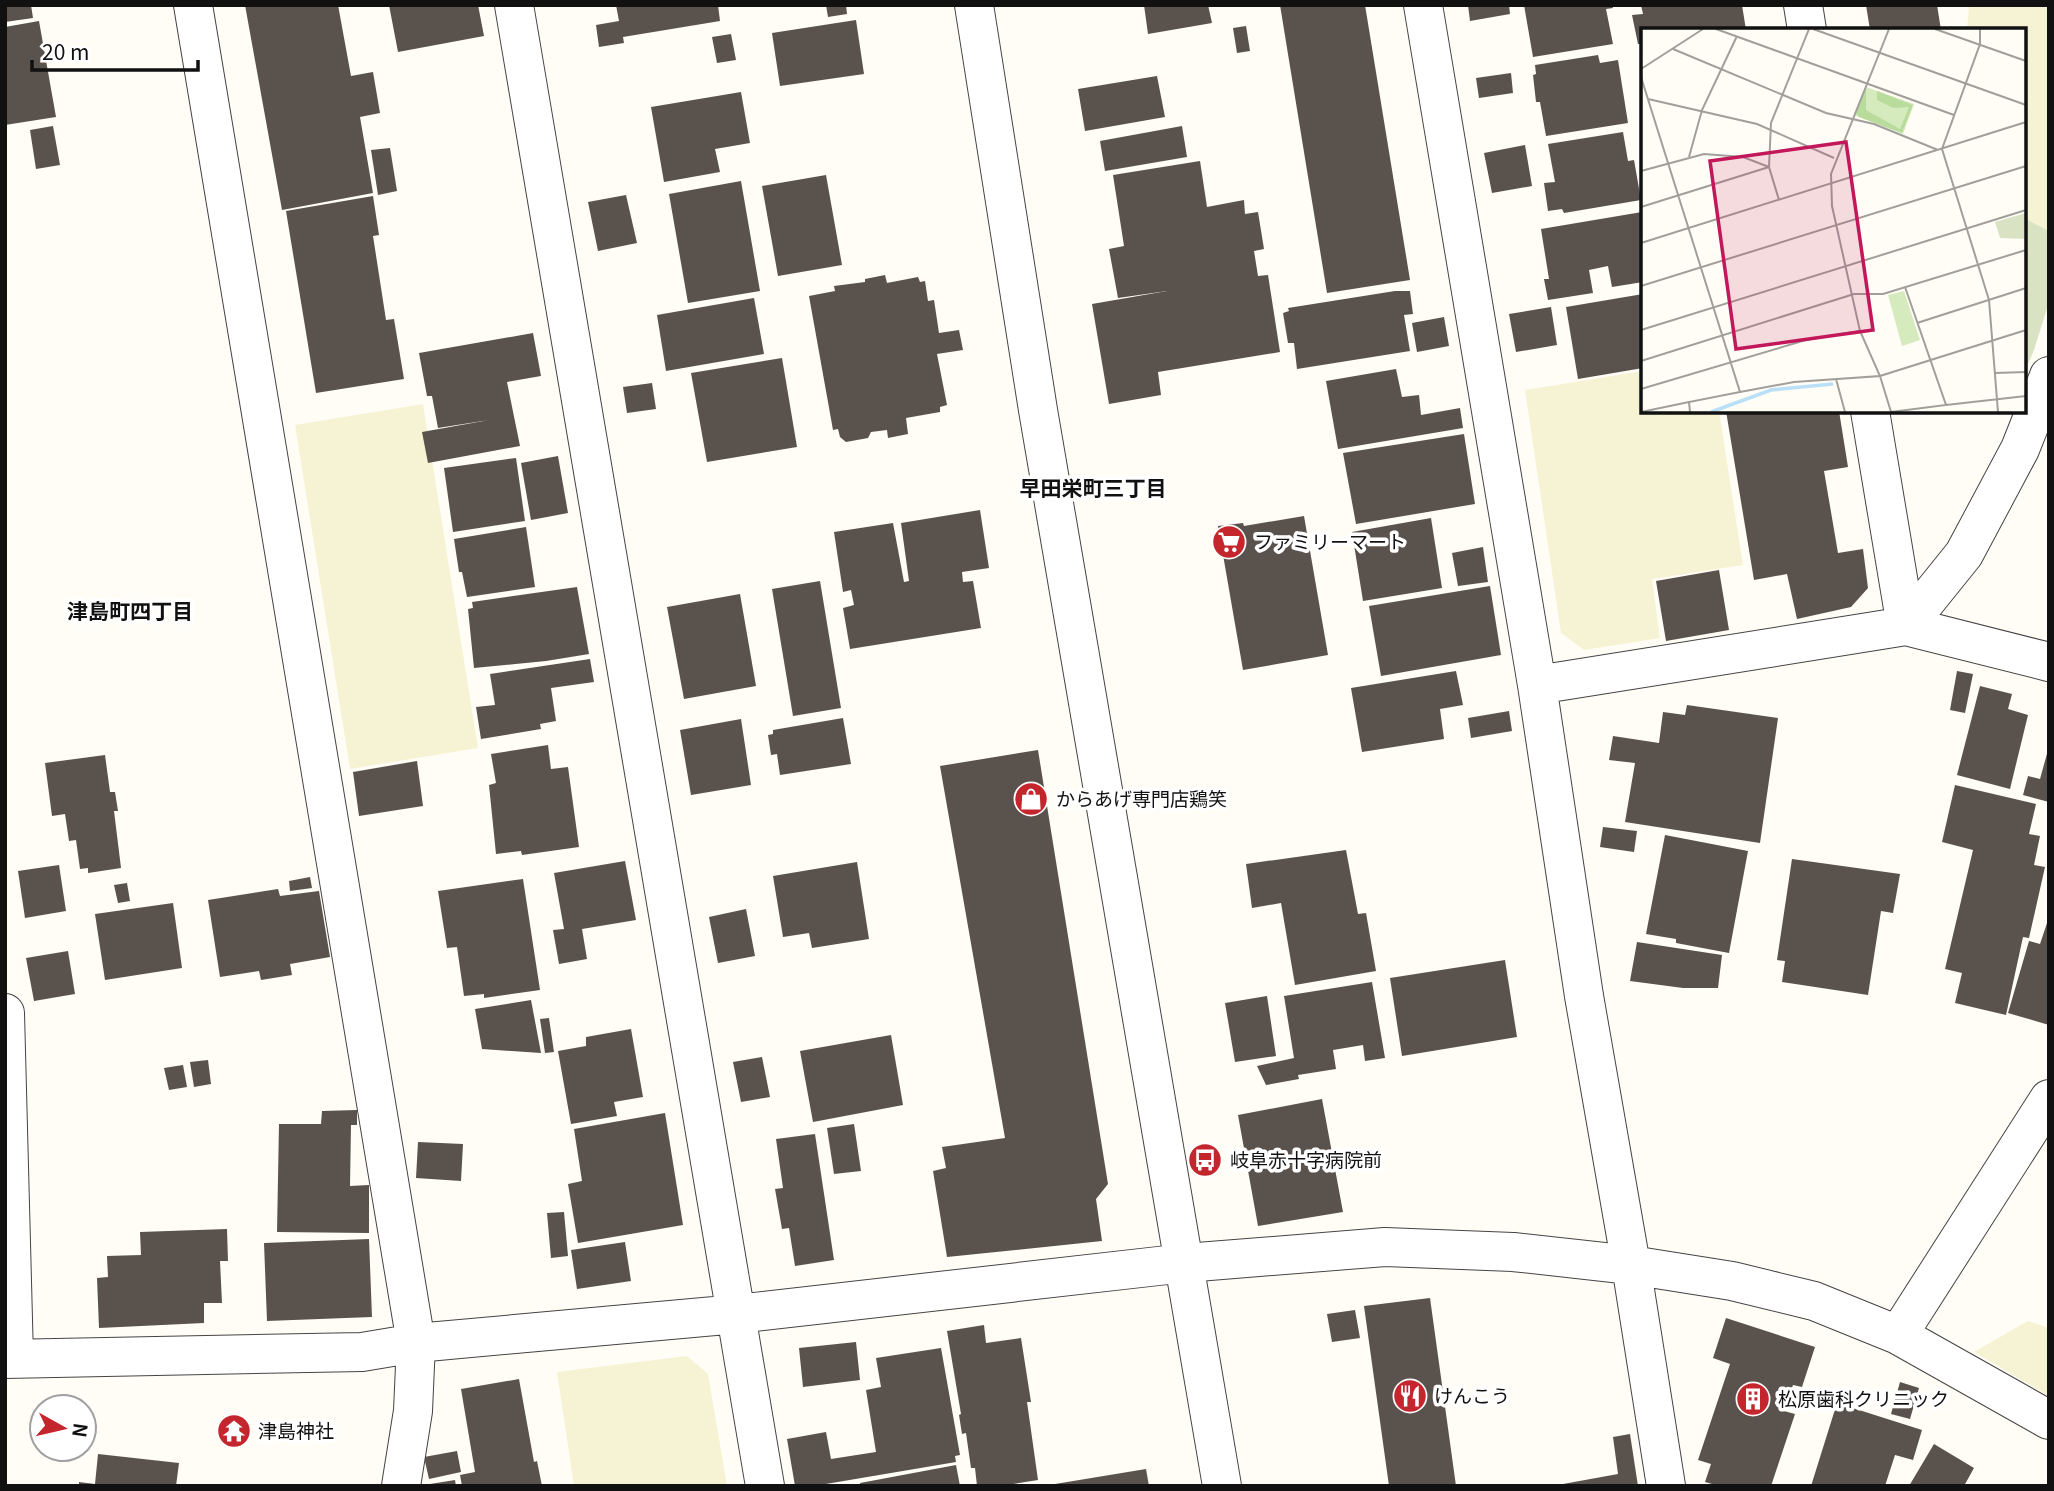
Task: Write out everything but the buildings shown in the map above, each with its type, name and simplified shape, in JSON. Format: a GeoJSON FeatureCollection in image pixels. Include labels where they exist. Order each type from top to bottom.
{"type":"FeatureCollection","features":[{"type":"Feature","properties":{"kind":"street"},"geometry":{"type":"LineString","coordinates":[[193,5],[416,1343],[413,1411],[401,1486]]}},
{"type":"Feature","properties":{"kind":"street"},"geometry":{"type":"LineString","coordinates":[[514,5],[765,1486]]}},
{"type":"Feature","properties":{"kind":"street"},"geometry":{"type":"LineString","coordinates":[[974,5],[1038,410],[1222,1486]]}},
{"type":"Feature","properties":{"kind":"street"},"geometry":{"type":"LineString","coordinates":[[1423,5],[1537,685],[1584,996],[1666,1486]]}},
{"type":"Feature","properties":{"kind":"street"},"geometry":{"type":"LineString","coordinates":[[1803,5],[1807,28]]}},
{"type":"Feature","properties":{"kind":"street"},"geometry":{"type":"LineString","coordinates":[[1906,626],[1964,554],[2020,449],[2049,376]]}},
{"type":"Feature","properties":{"kind":"street"},"geometry":{"type":"LineString","coordinates":[[1870,413],[1906,626]]}},
{"type":"Feature","properties":{"kind":"street"},"geometry":{"type":"LineString","coordinates":[[1537,685],[1906,626],[2049,662]]}},
{"type":"Feature","properties":{"kind":"street"},"geometry":{"type":"LineString","coordinates":[[5,1013],[9,1358],[362,1352],[416,1343],[737,1314],[1185,1263],[1385,1247],[1513,1252],[1631,1265],[1732,1282],[1814,1301],[1898,1335],[2049,1420]]}},
{"type":"Feature","properties":{"kind":"street"},"geometry":{"type":"LineString","coordinates":[[1898,1335],[2049,1099]]}},
{"type":"Feature","properties":{"kind":"shaded area"},"geometry":{"type":"Polygon","coordinates":[[[1969,5],[2049,5],[2049,231],[2026,219],[2026,28],[1967,28],[1969,5]]]}},
{"type":"Feature","properties":{"kind":"shaded area"},"geometry":{"type":"Polygon","coordinates":[[[1641,371],[1641,413],[1719,413],[1743,565],[1652,579],[1660,638],[1584,650],[1561,633],[1525,390],[1641,371]]]}},
{"type":"Feature","properties":{"kind":"shaded area"},"geometry":{"type":"Polygon","coordinates":[[[423,404],[478,748],[350,769],[295,425],[423,404]]]}},
{"type":"Feature","properties":{"kind":"shaded area"},"geometry":{"type":"Polygon","coordinates":[[[2028,1321],[2049,1328],[2049,1396],[1974,1352],[2028,1321]]]}},
{"type":"Feature","properties":{"kind":"shaded area"},"geometry":{"type":"Polygon","coordinates":[[[687,1356],[708,1374],[727,1486],[574,1486],[557,1372],[687,1356]]]}},
{"type":"Feature","properties":{"kind":"green space"},"geometry":{"type":"Polygon","coordinates":[[[2026,219],[2049,231],[2049,302],[2026,368],[2026,219]]]}},
{"type":"Feature","properties":{"kind":"place","name":"ファミリーマート"},"geometry":{"type":"Point","coordinates":[1229,542]}},
{"type":"Feature","properties":{"kind":"place","name":"からあげ専門店鶏笑"},"geometry":{"type":"Point","coordinates":[1031,799]}},
{"type":"Feature","properties":{"kind":"place","name":"岐阜赤十字病院前"},"geometry":{"type":"Point","coordinates":[1205,1160]}},
{"type":"Feature","properties":{"kind":"place","name":"けんこう"},"geometry":{"type":"Point","coordinates":[1410,1396]}},
{"type":"Feature","properties":{"kind":"place","name":"松原歯科クリニック"},"geometry":{"type":"Point","coordinates":[1753,1399]}},
{"type":"Feature","properties":{"kind":"place","name":"津島神社"},"geometry":{"type":"Point","coordinates":[234,1431]}},
{"type":"Feature","properties":{"kind":"district","name":"早田栄町三丁目"},"geometry":{"type":"Point","coordinates":[1093,489]}},
{"type":"Feature","properties":{"kind":"district","name":"津島町四丁目"},"geometry":{"type":"Point","coordinates":[130,612]}}]}
